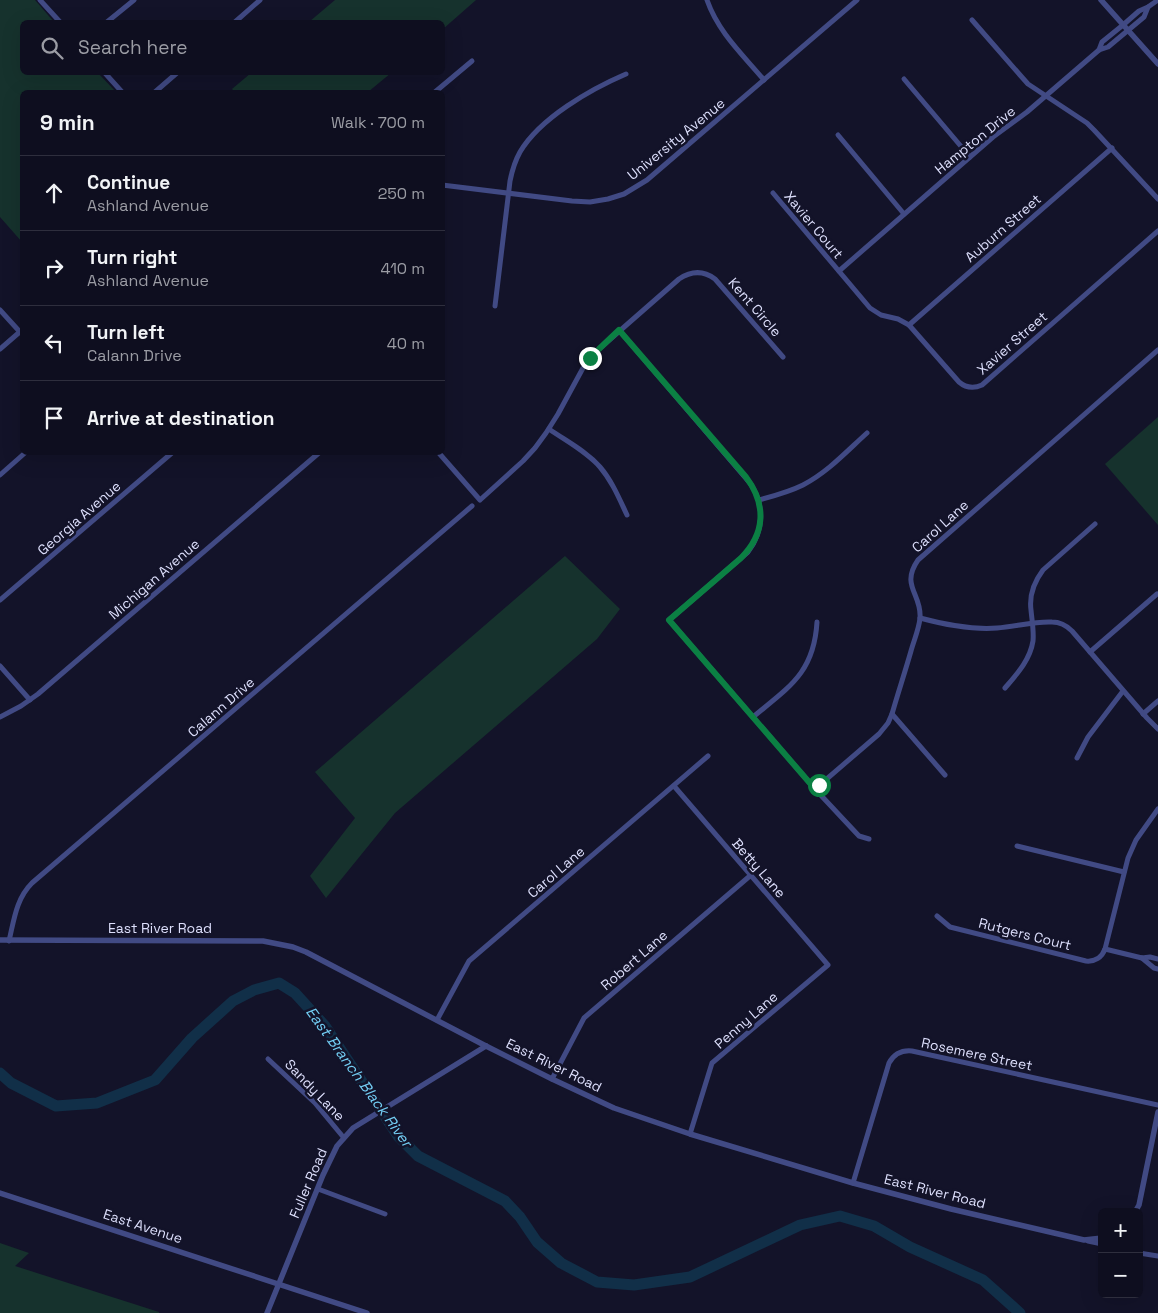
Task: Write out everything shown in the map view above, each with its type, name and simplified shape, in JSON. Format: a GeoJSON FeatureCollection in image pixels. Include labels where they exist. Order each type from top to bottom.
{"type":"FeatureCollection","features":[{"type":"Feature","properties":{"kind":"street"},"geometry":{"type":"LineString","coordinates":[[40,0],[58,20]]}},
{"type":"Feature","properties":{"kind":"street"},"geometry":{"type":"LineString","coordinates":[[109,20],[134,0]]}},
{"type":"Feature","properties":{"kind":"street"},"geometry":{"type":"LineString","coordinates":[[237,20],[260,0]]}},
{"type":"Feature","properties":{"kind":"street"},"geometry":{"type":"LineString","coordinates":[[707,0],[722,30],[764,80]]}},
{"type":"Feature","properties":{"kind":"street","name":"University Avenue"},"geometry":{"type":"LineString","coordinates":[[445,185],[581,202],[608,199],[624,194],[647,180],[857,0]]}},
{"type":"Feature","properties":{"kind":"street"},"geometry":{"type":"LineString","coordinates":[[1101,0],[1158,64]]}},
{"type":"Feature","properties":{"kind":"street"},"geometry":{"type":"LineString","coordinates":[[1099,50],[1102,42],[1139,12],[1158,0]]}},
{"type":"Feature","properties":{"kind":"street","name":"Hampton Drive"},"geometry":{"type":"LineString","coordinates":[[838,271],[993,136],[1027,112],[1099,50],[1108,47],[1144,17],[1148,7]]}},
{"type":"Feature","properties":{"kind":"street"},"geometry":{"type":"LineString","coordinates":[[972,20],[1028,84],[1086,123],[1102,137],[1158,199]]}},
{"type":"Feature","properties":{"kind":"street"},"geometry":{"type":"LineString","coordinates":[[437,90],[472,61]]}},
{"type":"Feature","properties":{"kind":"street"},"geometry":{"type":"LineString","coordinates":[[495,306],[508,193],[511,174],[516,160],[533,134],[552,118],[591,91],[626,74]]}},
{"type":"Feature","properties":{"kind":"street"},"geometry":{"type":"LineString","coordinates":[[107,75],[120,90]]}},
{"type":"Feature","properties":{"kind":"street"},"geometry":{"type":"LineString","coordinates":[[157,90],[175,75]]}},
{"type":"Feature","properties":{"kind":"street"},"geometry":{"type":"LineString","coordinates":[[904,79],[970,157]]}},
{"type":"Feature","properties":{"kind":"street"},"geometry":{"type":"LineString","coordinates":[[838,135],[904,214]]}},
{"type":"Feature","properties":{"kind":"street","name":"Auburn Street"},"geometry":{"type":"LineString","coordinates":[[909,325],[1112,148]]}},
{"type":"Feature","properties":{"kind":"street","name":"Xavier Court"},"geometry":{"type":"LineString","coordinates":[[773,193],[838,271]]}},
{"type":"Feature","properties":{"kind":"street","name":"Xavier Street"},"geometry":{"type":"LineString","coordinates":[[838,271],[875,312],[909,325],[961,384],[969,388],[978,387],[1158,232]]}},
{"type":"Feature","properties":{"kind":"street","name":"Kent Circle"},"geometry":{"type":"LineString","coordinates":[[619,330],[679,279],[690,273],[699,272],[715,278],[783,357]]}},
{"type":"Feature","properties":{"kind":"street"},"geometry":{"type":"LineString","coordinates":[[0,310],[20,330]]}},
{"type":"Feature","properties":{"kind":"street"},"geometry":{"type":"LineString","coordinates":[[441,455],[480,500],[536,448],[549,429],[583,368],[619,330],[746,477],[759,500],[761,510],[758,535],[751,548],[669,620],[815,789],[859,836],[869,839]]}},
{"type":"Feature","properties":{"kind":"street"},"geometry":{"type":"LineString","coordinates":[[0,349],[20,332]]}},
{"type":"Feature","properties":{"kind":"street","name":"Carol Lane"},"geometry":{"type":"LineString","coordinates":[[815,789],[880,734],[888,723],[919,625],[919,607],[910,578],[918,560],[1158,350]]}},
{"type":"Feature","properties":{"kind":"street"},"geometry":{"type":"LineString","coordinates":[[549,429],[584,452],[600,467],[627,515]]}},
{"type":"Feature","properties":{"kind":"street"},"geometry":{"type":"LineString","coordinates":[[759,500],[791,490],[813,480],[867,432]]}},
{"type":"Feature","properties":{"kind":"street"},"geometry":{"type":"LineString","coordinates":[[0,475],[23,455]]}},
{"type":"Feature","properties":{"kind":"street","name":"Georgia Avenue"},"geometry":{"type":"LineString","coordinates":[[0,600],[169,455]]}},
{"type":"Feature","properties":{"kind":"street","name":"Michigan Avenue"},"geometry":{"type":"LineString","coordinates":[[0,717],[30,700],[316,455]]}},
{"type":"Feature","properties":{"kind":"street","name":"Calann Drive"},"geometry":{"type":"LineString","coordinates":[[9,941],[20,900],[32,883],[472,506]]}},
{"type":"Feature","properties":{"kind":"street"},"geometry":{"type":"LineString","coordinates":[[1006,688],[1029,656],[1033,642],[1030,600],[1038,577],[1043,570],[1095,524]]}},
{"type":"Feature","properties":{"kind":"street"},"geometry":{"type":"LineString","coordinates":[[1090,652],[1157,594]]}},
{"type":"Feature","properties":{"kind":"street"},"geometry":{"type":"LineString","coordinates":[[920,618],[940,624],[977,628],[996,628],[1051,622],[1063,624],[1158,729]]}},
{"type":"Feature","properties":{"kind":"street"},"geometry":{"type":"LineString","coordinates":[[753,718],[788,688],[802,672],[812,652],[817,622]]}},
{"type":"Feature","properties":{"kind":"street"},"geometry":{"type":"LineString","coordinates":[[0,666],[30,700]]}},
{"type":"Feature","properties":{"kind":"street"},"geometry":{"type":"LineString","coordinates":[[1077,758],[1088,737],[1123,691]]}},
{"type":"Feature","properties":{"kind":"street"},"geometry":{"type":"LineString","coordinates":[[1143,714],[1158,701]]}},
{"type":"Feature","properties":{"kind":"street"},"geometry":{"type":"LineString","coordinates":[[892,714],[944,775]]}},
{"type":"Feature","properties":{"kind":"street","name":"Carol Lane"},"geometry":{"type":"LineString","coordinates":[[437,1020],[469,961],[708,756]]}},
{"type":"Feature","properties":{"kind":"street","name":"Betty Lane"},"geometry":{"type":"LineString","coordinates":[[674,786],[828,964]]}},
{"type":"Feature","properties":{"kind":"street"},"geometry":{"type":"LineString","coordinates":[[1158,809],[1131,849],[1105,949],[1142,958],[1158,959]]}},
{"type":"Feature","properties":{"kind":"street"},"geometry":{"type":"LineString","coordinates":[[1017,846],[1124,872]]}},
{"type":"Feature","properties":{"kind":"street","name":"Robert Lane"},"geometry":{"type":"LineString","coordinates":[[552,1079],[584,1018],[751,875]]}},
{"type":"Feature","properties":{"kind":"street","name":"Rutgers Court"},"geometry":{"type":"LineString","coordinates":[[938,916],[950,927],[1086,961],[1096,960],[1105,949]]}},
{"type":"Feature","properties":{"kind":"street","name":"East River Road"},"geometry":{"type":"LineString","coordinates":[[0,940],[263,941],[293,947],[486,1046],[614,1108],[690,1134],[853,1183],[950,1209],[1098,1243]]}},
{"type":"Feature","properties":{"kind":"street"},"geometry":{"type":"LineString","coordinates":[[1142,958],[1158,969]]}},
{"type":"Feature","properties":{"kind":"street","name":"Penny Lane"},"geometry":{"type":"LineString","coordinates":[[690,1134],[712,1063],[828,964]]}},
{"type":"Feature","properties":{"kind":"street","name":"Fuller Road"},"geometry":{"type":"LineString","coordinates":[[267,1313],[337,1146],[353,1128],[486,1046]]}},
{"type":"Feature","properties":{"kind":"street","name":"Rosemere Street"},"geometry":{"type":"LineString","coordinates":[[853,1183],[889,1063],[894,1056],[904,1051],[922,1053],[1158,1105]]}},
{"type":"Feature","properties":{"kind":"street","name":"Sandy Lane"},"geometry":{"type":"LineString","coordinates":[[268,1059],[315,1103],[344,1138]]}},
{"type":"Feature","properties":{"kind":"street"},"geometry":{"type":"LineString","coordinates":[[1138,1208],[1158,1112]]}},
{"type":"Feature","properties":{"kind":"street"},"geometry":{"type":"LineString","coordinates":[[318,1189],[385,1214]]}},
{"type":"Feature","properties":{"kind":"street","name":"East Avenue"},"geometry":{"type":"LineString","coordinates":[[0,1193],[367,1313]]}},
{"type":"Feature","properties":{"kind":"street"},"geometry":{"type":"LineString","coordinates":[[1084,1240],[1098,1238]]}},
{"type":"Feature","properties":{"kind":"street"},"geometry":{"type":"LineString","coordinates":[[1143,1254],[1158,1256]]}},
{"type":"Feature","properties":{"kind":"green space"},"geometry":{"type":"Polygon","coordinates":[[[0,0],[35,0],[52,20],[20,20],[20,75],[100,75],[114,90],[20,90],[20,240],[0,217],[0,0]]]}},
{"type":"Feature","properties":{"kind":"green space"},"geometry":{"type":"Polygon","coordinates":[[[335,0],[476,0],[445,27],[445,20],[311,20],[335,0]]]}},
{"type":"Feature","properties":{"kind":"green space"},"geometry":{"type":"Polygon","coordinates":[[[249,75],[389,75],[370,90],[232,89],[249,75]]]}},
{"type":"Feature","properties":{"kind":"green space"},"geometry":{"type":"Polygon","coordinates":[[[1158,417],[1158,525],[1105,464],[1158,417]]]}},
{"type":"Feature","properties":{"kind":"green space"},"geometry":{"type":"Polygon","coordinates":[[[565,556],[620,609],[597,639],[395,813],[326,898],[310,876],[355,818],[315,772],[565,556]]]}},
{"type":"Feature","properties":{"kind":"green space"},"geometry":{"type":"Polygon","coordinates":[[[0,1243],[29,1253],[15,1266],[159,1313],[0,1313],[0,1243]]]}},
{"type":"Feature","properties":{"kind":"waterway","name":"East Branch Black River"},"geometry":{"type":"LineString","coordinates":[[0,1073],[11,1083],[56,1106],[97,1103],[155,1080],[192,1038],[233,1001],[254,990],[279,983],[295,993],[325,1026],[398,1136],[418,1156],[505,1201],[520,1217],[537,1242],[561,1263],[597,1282],[634,1285],[690,1277],[800,1225],[840,1216],[874,1226],[910,1247],[983,1280],[1020,1313]]}},
{"type":"Feature","properties":{"kind":"route"},"geometry":{"type":"LineString","coordinates":[[590,358],[619,330],[753,487],[759,501],[761,520],[758,535],[751,548],[669,620],[815,789],[819,785]]}}]}
